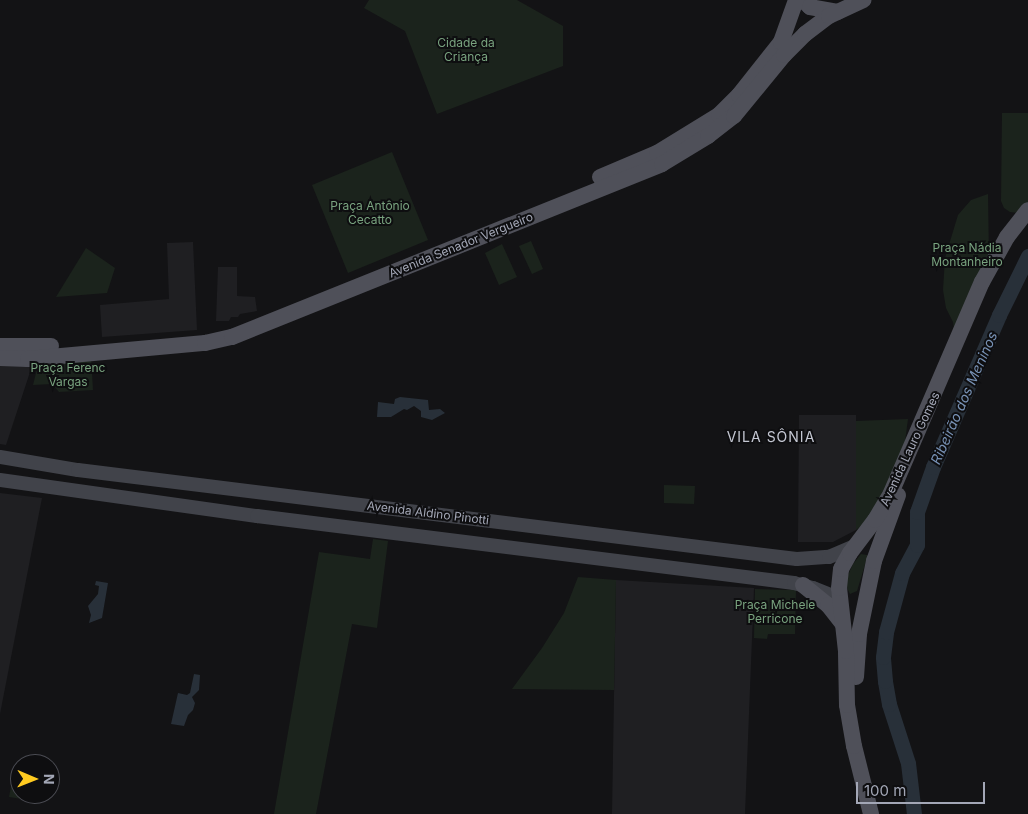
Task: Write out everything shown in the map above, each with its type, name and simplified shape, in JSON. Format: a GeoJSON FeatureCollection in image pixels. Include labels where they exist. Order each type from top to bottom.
{"type":"FeatureCollection","features":[{"type":"Feature","properties":{"kind":"main road","name":"Avenida Senador Vergueiro"},"geometry":{"type":"LineString","coordinates":[[0,346],[60,346],[205,334],[230,329],[657,152],[719,115],[738,95],[781,42],[796,0]]}},
{"type":"Feature","properties":{"kind":"main road"},"geometry":{"type":"LineString","coordinates":[[802,0],[810,7],[838,12]]}},
{"type":"Feature","properties":{"kind":"main road","name":"Avenida Senador Vergueiro"},"geometry":{"type":"LineString","coordinates":[[0,358],[28,359],[205,343],[232,337],[662,164],[727,123],[805,34],[819,22],[863,0]]}},
{"type":"Feature","properties":{"kind":"main road","name":"Avenida Lauro Gomes"},"geometry":{"type":"LineString","coordinates":[[871,814],[849,724],[840,599],[841,570],[855,546],[884,507],[904,465],[982,282],[1007,237],[1028,210]]}},
{"type":"Feature","properties":{"kind":"main road","name":"Avenida Aldino Pinotti"},"geometry":{"type":"LineString","coordinates":[[0,457],[78,470],[813,560],[835,555],[855,546]]}},
{"type":"Feature","properties":{"kind":"main road","name":"Avenida Lauro Gomes"},"geometry":{"type":"LineString","coordinates":[[881,814],[861,729],[856,685],[860,634],[874,561],[896,506],[904,465]]}},
{"type":"Feature","properties":{"kind":"main road","name":"Avenida Aldino Pinotti"},"geometry":{"type":"LineString","coordinates":[[0,480],[285,519],[803,585],[840,599]]}},
{"type":"Feature","properties":{"kind":"main road"},"geometry":{"type":"LineString","coordinates":[[855,546],[864,544],[871,547],[874,561]]}},
{"type":"Feature","properties":{"kind":"main road"},"geometry":{"type":"LineString","coordinates":[[725,574],[729,551]]}},
{"type":"Feature","properties":{"kind":"main road"},"geometry":{"type":"LineString","coordinates":[[803,585],[828,605],[843,625]]}},
{"type":"Feature","properties":{"kind":"main road"},"geometry":{"type":"LineString","coordinates":[[840,599],[855,600],[863,596],[868,589]]}},
{"type":"Feature","properties":{"kind":"shaded area"},"geometry":{"type":"Polygon","coordinates":[[[193,242],[197,330],[102,337],[100,305],[169,299],[167,243],[193,242]]]}},
{"type":"Feature","properties":{"kind":"shaded area"},"geometry":{"type":"Polygon","coordinates":[[[218,267],[237,267],[237,296],[255,297],[257,311],[240,314],[238,317],[231,317],[229,321],[216,321],[218,267]]]}},
{"type":"Feature","properties":{"kind":"shaded area"},"geometry":{"type":"Polygon","coordinates":[[[0,361],[32,366],[6,445],[0,444],[0,361]]]}},
{"type":"Feature","properties":{"kind":"shaded area"},"geometry":{"type":"Polygon","coordinates":[[[400,397],[428,400],[429,410],[440,409],[445,413],[432,420],[421,417],[421,411],[414,406],[407,410],[404,409],[391,417],[377,417],[378,402],[394,404],[395,399],[400,397]]]}},
{"type":"Feature","properties":{"kind":"shaded area"},"geometry":{"type":"Polygon","coordinates":[[[799,415],[856,415],[856,530],[833,542],[798,542],[799,415]]]}},
{"type":"Feature","properties":{"kind":"shaded area"},"geometry":{"type":"Polygon","coordinates":[[[0,493],[42,498],[0,714],[0,493]]]}},
{"type":"Feature","properties":{"kind":"shaded area"},"geometry":{"type":"Polygon","coordinates":[[[616,580],[754,588],[745,814],[612,814],[616,580]]]}},
{"type":"Feature","properties":{"kind":"shaded area"},"geometry":{"type":"Polygon","coordinates":[[[96,581],[108,583],[102,618],[89,623],[91,615],[88,606],[98,594],[99,586],[95,585],[96,581]]]}},
{"type":"Feature","properties":{"kind":"shaded area"},"geometry":{"type":"Polygon","coordinates":[[[194,674],[200,675],[199,690],[192,697],[195,703],[193,710],[188,715],[184,726],[171,724],[178,693],[187,695],[190,693],[194,674]]]}},
{"type":"Feature","properties":{"kind":"green space","name":"Cidade da Criança"},"geometry":{"type":"Polygon","coordinates":[[[369,0],[517,0],[563,26],[563,66],[437,114],[405,31],[364,8],[369,0]]]}},
{"type":"Feature","properties":{"kind":"green space"},"geometry":{"type":"Polygon","coordinates":[[[1002,113],[1028,113],[1028,203],[1019,213],[1010,212],[1004,208],[1001,201],[1002,113]]]}},
{"type":"Feature","properties":{"kind":"green space","name":"Praça Antônio Cecatto"},"geometry":{"type":"Polygon","coordinates":[[[392,152],[428,240],[348,273],[312,185],[392,152]]]}},
{"type":"Feature","properties":{"kind":"green space","name":"Praça Nádia Montanheiro"},"geometry":{"type":"Polygon","coordinates":[[[988,194],[989,257],[955,337],[953,322],[946,308],[943,290],[945,258],[958,215],[971,200],[988,194]]]}},
{"type":"Feature","properties":{"kind":"green space"},"geometry":{"type":"Polygon","coordinates":[[[531,241],[543,269],[532,274],[519,246],[531,241]]]}},
{"type":"Feature","properties":{"kind":"green space"},"geometry":{"type":"Polygon","coordinates":[[[502,244],[517,277],[499,285],[485,253],[502,244]]]}},
{"type":"Feature","properties":{"kind":"green space"},"geometry":{"type":"Polygon","coordinates":[[[86,248],[115,268],[107,293],[56,297],[86,248]]]}},
{"type":"Feature","properties":{"kind":"green space","name":"Praça Ferenc Vargas"},"geometry":{"type":"Polygon","coordinates":[[[91,356],[93,390],[59,392],[52,384],[33,385],[39,361],[91,356]]]}},
{"type":"Feature","properties":{"kind":"green space"},"geometry":{"type":"Polygon","coordinates":[[[908,419],[903,457],[868,520],[856,530],[856,421],[908,419]]]}},
{"type":"Feature","properties":{"kind":"green space"},"geometry":{"type":"Polygon","coordinates":[[[664,485],[695,486],[694,504],[664,503],[664,485]]]}},
{"type":"Feature","properties":{"kind":"green space"},"geometry":{"type":"Polygon","coordinates":[[[373,539],[388,541],[377,628],[352,624],[316,814],[274,814],[319,552],[370,559],[373,539]]]}},
{"type":"Feature","properties":{"kind":"green space"},"geometry":{"type":"Polygon","coordinates":[[[861,554],[867,555],[867,558],[857,591],[850,594],[846,586],[848,575],[853,564],[861,554]]]}},
{"type":"Feature","properties":{"kind":"green space"},"geometry":{"type":"Polygon","coordinates":[[[578,577],[616,580],[614,690],[512,689],[542,648],[564,613],[578,577]]]}},
{"type":"Feature","properties":{"kind":"green space","name":"Praça Michele Perricone"},"geometry":{"type":"Polygon","coordinates":[[[755,589],[796,590],[795,634],[768,634],[767,639],[754,638],[755,589]]]}},
{"type":"Feature","properties":{"kind":"waterway","name":"Ribeirão dos Meninos"},"geometry":{"type":"LineString","coordinates":[[914,814],[908,763],[889,704],[885,681],[883,657],[886,632],[902,573],[917,545],[917,512],[933,467],[999,315],[1028,256]]}},
{"type":"Feature","properties":{"kind":"district","name":"VILA SÔNIA"},"geometry":{"type":"Point","coordinates":[771,437]}}]}
